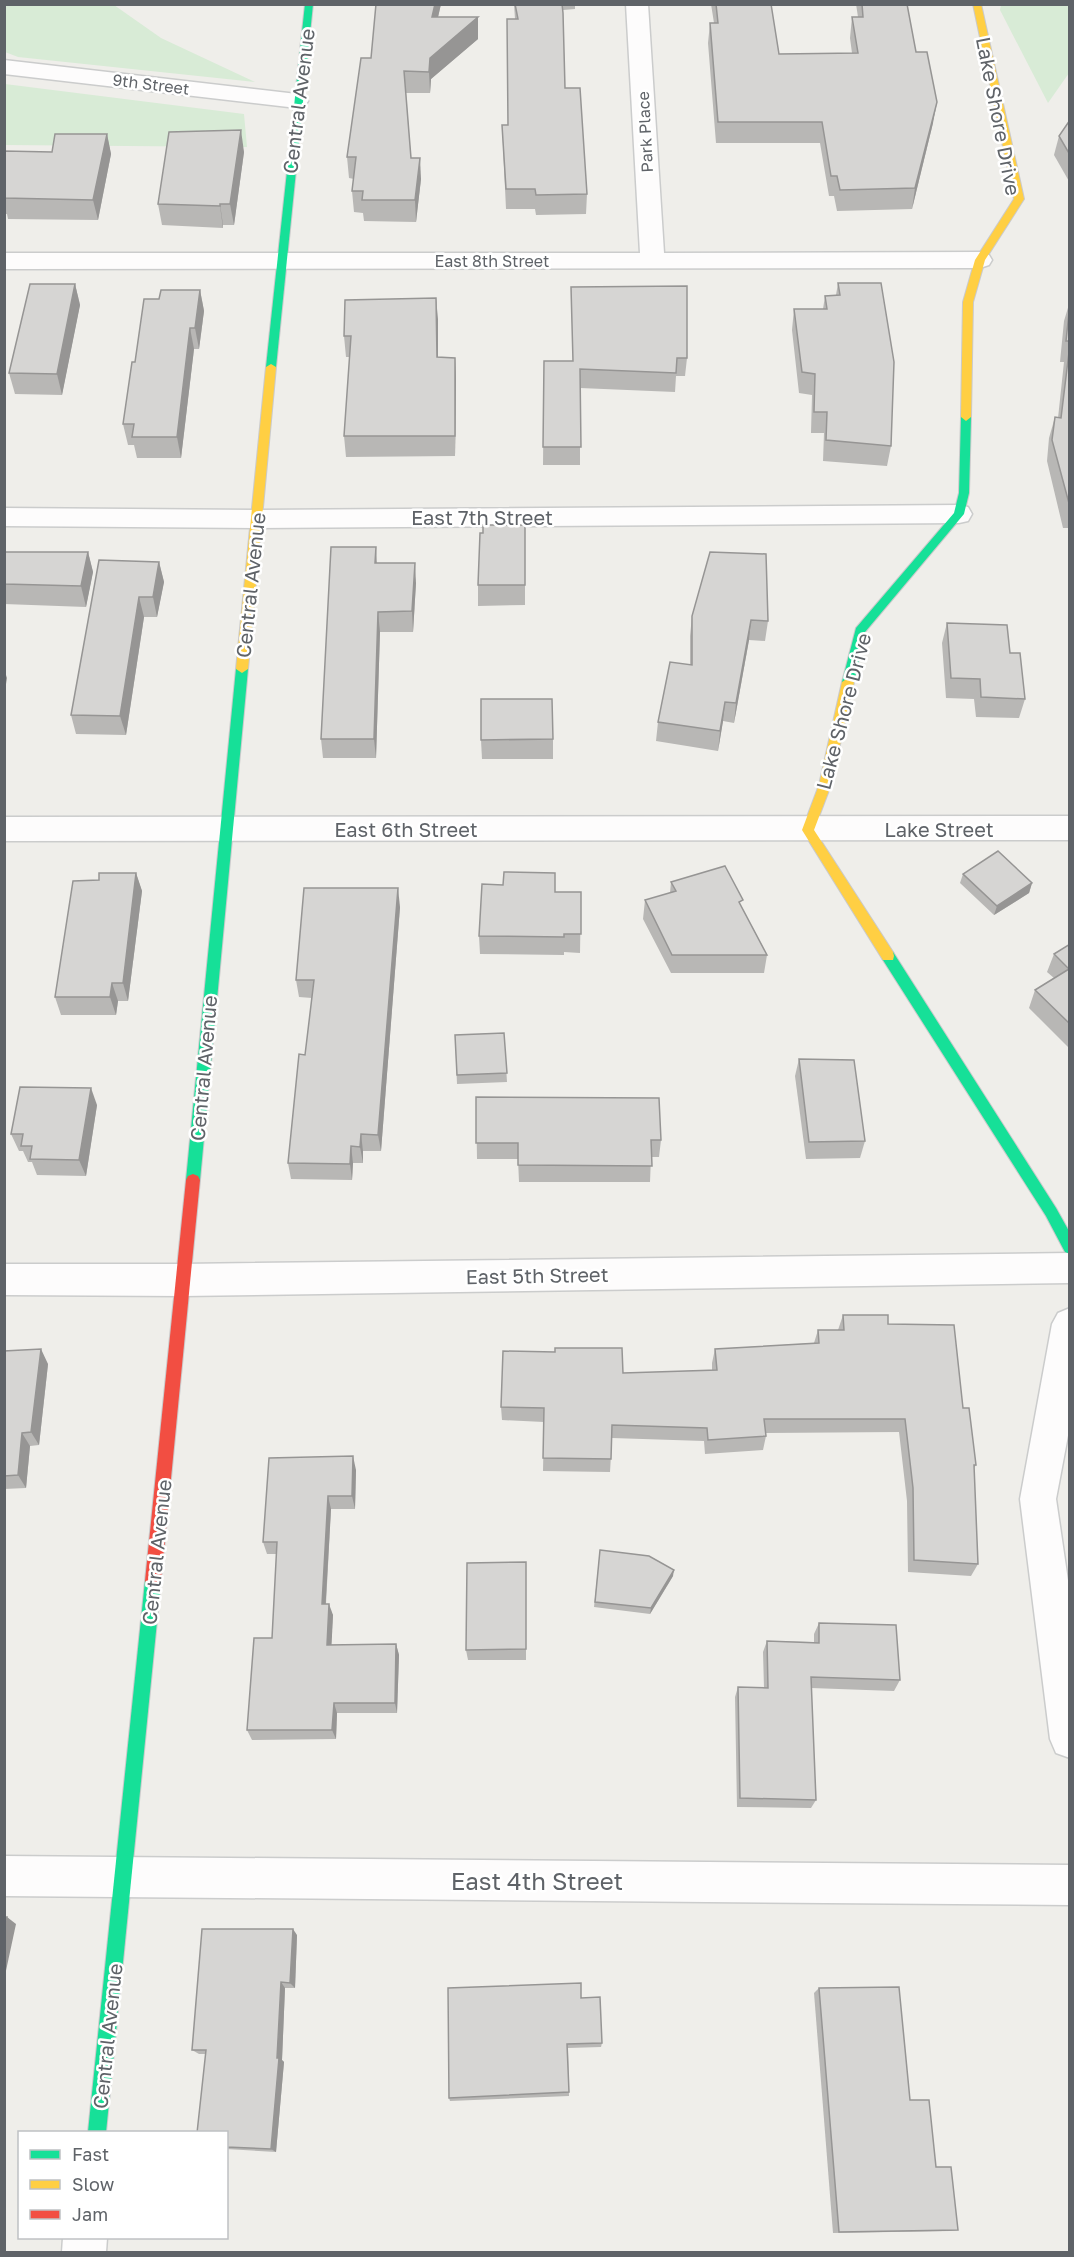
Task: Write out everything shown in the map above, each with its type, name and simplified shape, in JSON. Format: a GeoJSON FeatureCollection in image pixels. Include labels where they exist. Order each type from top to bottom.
{"type":"FeatureCollection","features":[{"type":"Feature","properties":{"kind":"street","name":"Central Avenue"},"geometry":{"type":"LineString","coordinates":[[97,2131],[183,1280],[297,101],[309,4]]}},
{"type":"Feature","properties":{"kind":"street","name":"Park Place"},"geometry":{"type":"LineString","coordinates":[[638,4],[652,260]]}},
{"type":"Feature","properties":{"kind":"street","name":"Lake Shore Drive"},"geometry":{"type":"LineString","coordinates":[[808,830],[825,785],[860,630],[958,514],[964,493],[968,302],[981,260],[1019,200],[977,4]]}},
{"type":"Feature","properties":{"kind":"street","name":"9th Street"},"geometry":{"type":"LineString","coordinates":[[4,67],[297,101]]}},
{"type":"Feature","properties":{"kind":"street","name":"East 8th Street"},"geometry":{"type":"LineString","coordinates":[[4,261],[981,260]]}},
{"type":"Feature","properties":{"kind":"street","name":"East 7th Street"},"geometry":{"type":"LineString","coordinates":[[4,517],[257,519],[958,514]]}},
{"type":"Feature","properties":{"kind":"street","name":"Lake Street"},"geometry":{"type":"LineString","coordinates":[[808,830],[1070,828]]}},
{"type":"Feature","properties":{"kind":"street","name":"East 6th Street"},"geometry":{"type":"LineString","coordinates":[[4,829],[808,830]]}},
{"type":"Feature","properties":{"kind":"street"},"geometry":{"type":"LineString","coordinates":[[808,830],[1051,1212],[1070,1248]]}},
{"type":"Feature","properties":{"kind":"street","name":"East 5th Street"},"geometry":{"type":"LineString","coordinates":[[4,1278],[183,1280],[1070,1268]]}},
{"type":"Feature","properties":{"kind":"street"},"geometry":{"type":"LineString","coordinates":[[1070,1324],[1038,1498],[1070,1738]]}},
{"type":"Feature","properties":{"kind":"street","name":"East 4th Street"},"geometry":{"type":"LineString","coordinates":[[4,1876],[1070,1885]]}},
{"type":"Feature","properties":{"kind":"green space"},"geometry":{"type":"Polygon","coordinates":[[[4,5],[114,5],[161,38],[255,82],[18,57],[5,52],[4,5]]]}},
{"type":"Feature","properties":{"kind":"green space"},"geometry":{"type":"Polygon","coordinates":[[[1001,5],[1069,5],[1069,73],[1048,103],[1000,10],[1001,5]]]}},
{"type":"Feature","properties":{"kind":"green space"},"geometry":{"type":"Polygon","coordinates":[[[5,84],[244,114],[247,147],[5,145],[5,84]]]}},
{"type":"Feature","properties":{"kind":"building"},"geometry":{"type":"Polygon","coordinates":[[[376,4],[435,4],[432,17],[478,17],[430,58],[429,72],[404,71],[411,158],[420,158],[415,200],[362,200],[363,191],[352,191],[356,157],[347,157],[361,58],[371,58],[376,4]]]}},
{"type":"Feature","properties":{"kind":"building"},"geometry":{"type":"Polygon","coordinates":[[[515,4],[562,4],[565,88],[580,88],[587,194],[536,195],[535,189],[506,189],[502,125],[508,125],[507,19],[518,19],[515,4]]]}},
{"type":"Feature","properties":{"kind":"building"},"geometry":{"type":"Polygon","coordinates":[[[716,4],[771,4],[779,54],[858,53],[852,17],[863,17],[862,4],[907,4],[916,52],[927,52],[937,102],[915,188],[840,190],[837,176],[831,176],[822,122],[718,122],[710,23],[718,23],[716,4]]]}},
{"type":"Feature","properties":{"kind":"building"},"geometry":{"type":"Polygon","coordinates":[[[1070,120],[1070,155],[1059,136],[1070,120]]]}},
{"type":"Feature","properties":{"kind":"building"},"geometry":{"type":"Polygon","coordinates":[[[241,130],[230,204],[220,204],[220,206],[158,204],[169,132],[241,130]]]}},
{"type":"Feature","properties":{"kind":"building"},"geometry":{"type":"Polygon","coordinates":[[[55,134],[107,134],[93,200],[4,198],[4,151],[52,152],[55,134]]]}},
{"type":"Feature","properties":{"kind":"building"},"geometry":{"type":"Polygon","coordinates":[[[838,283],[881,283],[894,362],[891,446],[826,440],[827,412],[814,412],[815,374],[802,372],[794,309],[827,309],[825,296],[840,295],[838,283]]]}},
{"type":"Feature","properties":{"kind":"building"},"geometry":{"type":"Polygon","coordinates":[[[30,284],[75,284],[57,374],[9,373],[30,284]]]}},
{"type":"Feature","properties":{"kind":"building"},"geometry":{"type":"Polygon","coordinates":[[[687,286],[687,358],[677,358],[676,373],[580,369],[581,447],[543,447],[544,361],[573,361],[571,287],[687,286]]]}},
{"type":"Feature","properties":{"kind":"building"},"geometry":{"type":"Polygon","coordinates":[[[161,290],[200,290],[195,328],[190,328],[177,437],[132,437],[134,424],[123,424],[144,299],[159,299],[161,290]]]}},
{"type":"Feature","properties":{"kind":"building"},"geometry":{"type":"Polygon","coordinates":[[[436,298],[437,357],[455,358],[455,436],[344,436],[351,336],[344,336],[345,300],[436,298]]]}},
{"type":"Feature","properties":{"kind":"building"},"geometry":{"type":"Polygon","coordinates":[[[1070,303],[1070,341],[1066,341],[1070,303]]]}},
{"type":"Feature","properties":{"kind":"building"},"geometry":{"type":"Polygon","coordinates":[[[1070,344],[1070,507],[1052,440],[1055,417],[1061,418],[1070,344]]]}},
{"type":"Feature","properties":{"kind":"building"},"geometry":{"type":"Polygon","coordinates":[[[483,525],[525,525],[525,585],[478,585],[480,533],[483,533],[483,525]]]}},
{"type":"Feature","properties":{"kind":"building"},"geometry":{"type":"Polygon","coordinates":[[[331,547],[376,547],[375,563],[415,563],[412,611],[378,612],[374,739],[321,739],[331,547]]]}},
{"type":"Feature","properties":{"kind":"building"},"geometry":{"type":"Polygon","coordinates":[[[4,552],[88,552],[81,586],[4,584],[4,552]]]}},
{"type":"Feature","properties":{"kind":"building"},"geometry":{"type":"Polygon","coordinates":[[[710,552],[766,554],[768,621],[751,620],[736,703],[725,702],[720,731],[658,722],[670,662],[692,665],[692,616],[710,552]]]}},
{"type":"Feature","properties":{"kind":"building"},"geometry":{"type":"Polygon","coordinates":[[[99,560],[159,562],[153,597],[139,597],[120,716],[71,715],[99,560]]]}},
{"type":"Feature","properties":{"kind":"building"},"geometry":{"type":"Polygon","coordinates":[[[947,623],[1007,625],[1010,653],[1020,653],[1025,699],[981,697],[980,679],[951,678],[947,623]]]}},
{"type":"Feature","properties":{"kind":"building"},"geometry":{"type":"Polygon","coordinates":[[[481,699],[552,699],[553,739],[481,740],[481,699]]]}},
{"type":"Feature","properties":{"kind":"building"},"geometry":{"type":"Polygon","coordinates":[[[998,851],[1032,883],[997,906],[963,874],[998,851]]]}},
{"type":"Feature","properties":{"kind":"building"},"geometry":{"type":"Polygon","coordinates":[[[725,866],[743,900],[739,902],[767,955],[672,955],[645,900],[676,891],[671,882],[725,866]]]}},
{"type":"Feature","properties":{"kind":"building"},"geometry":{"type":"Polygon","coordinates":[[[504,872],[555,873],[555,892],[581,892],[581,934],[564,934],[564,937],[479,936],[482,884],[503,885],[504,872]]]}},
{"type":"Feature","properties":{"kind":"building"},"geometry":{"type":"Polygon","coordinates":[[[99,873],[136,873],[123,983],[112,983],[110,997],[55,997],[73,881],[99,880],[99,873]]]}},
{"type":"Feature","properties":{"kind":"building"},"geometry":{"type":"Polygon","coordinates":[[[304,888],[398,888],[378,1135],[361,1134],[360,1147],[351,1146],[350,1164],[288,1163],[299,1054],[305,1055],[314,980],[296,980],[304,888]]]}},
{"type":"Feature","properties":{"kind":"building"},"geometry":{"type":"Polygon","coordinates":[[[1070,944],[1070,1024],[1035,990],[1069,969],[1054,954],[1070,944]]]}},
{"type":"Feature","properties":{"kind":"building"},"geometry":{"type":"Polygon","coordinates":[[[504,1033],[507,1073],[457,1075],[455,1035],[504,1033]]]}},
{"type":"Feature","properties":{"kind":"building"},"geometry":{"type":"Polygon","coordinates":[[[799,1059],[854,1060],[865,1141],[809,1142],[799,1059]]]}},
{"type":"Feature","properties":{"kind":"building"},"geometry":{"type":"Polygon","coordinates":[[[20,1087],[91,1088],[79,1160],[30,1159],[32,1146],[21,1146],[23,1134],[11,1134],[20,1087]]]}},
{"type":"Feature","properties":{"kind":"building"},"geometry":{"type":"Polygon","coordinates":[[[476,1097],[659,1098],[661,1140],[651,1140],[652,1166],[518,1165],[518,1143],[476,1143],[476,1097]]]}},
{"type":"Feature","properties":{"kind":"building"},"geometry":{"type":"Polygon","coordinates":[[[843,1315],[888,1315],[888,1324],[954,1325],[963,1408],[969,1408],[976,1465],[974,1465],[978,1564],[914,1560],[913,1488],[905,1419],[764,1419],[766,1436],[708,1440],[707,1428],[612,1425],[611,1459],[543,1458],[544,1408],[501,1407],[503,1351],[555,1352],[555,1348],[622,1348],[623,1373],[717,1370],[715,1349],[819,1343],[818,1330],[844,1330],[843,1315]]]}},
{"type":"Feature","properties":{"kind":"building"},"geometry":{"type":"Polygon","coordinates":[[[41,1349],[31,1432],[22,1433],[18,1475],[4,1476],[4,1351],[41,1349]]]}},
{"type":"Feature","properties":{"kind":"building"},"geometry":{"type":"Polygon","coordinates":[[[353,1456],[352,1496],[328,1496],[322,1604],[329,1604],[327,1645],[396,1644],[395,1703],[334,1703],[332,1730],[247,1730],[254,1638],[272,1638],[277,1542],[263,1542],[269,1458],[353,1456]]]}},
{"type":"Feature","properties":{"kind":"building"},"geometry":{"type":"Polygon","coordinates":[[[600,1550],[649,1556],[674,1570],[651,1608],[595,1602],[600,1550]]]}},
{"type":"Feature","properties":{"kind":"building"},"geometry":{"type":"Polygon","coordinates":[[[526,1562],[526,1649],[466,1650],[467,1563],[526,1562]]]}},
{"type":"Feature","properties":{"kind":"building"},"geometry":{"type":"Polygon","coordinates":[[[819,1623],[896,1625],[900,1680],[811,1677],[816,1800],[740,1798],[738,1687],[768,1688],[767,1641],[819,1643],[819,1623]]]}},
{"type":"Feature","properties":{"kind":"building"},"geometry":{"type":"Polygon","coordinates":[[[202,1929],[293,1929],[290,1983],[281,1982],[277,2058],[279,2058],[271,2149],[228,2147],[228,2131],[197,2131],[206,2050],[192,2050],[202,1929]]]}},
{"type":"Feature","properties":{"kind":"building"},"geometry":{"type":"Polygon","coordinates":[[[581,1983],[581,1998],[600,1997],[602,2043],[567,2044],[569,2092],[449,2098],[448,1988],[581,1983]]]}},
{"type":"Feature","properties":{"kind":"building"},"geometry":{"type":"Polygon","coordinates":[[[899,1987],[910,2100],[929,2100],[936,2167],[951,2167],[958,2230],[839,2232],[819,1988],[899,1987]]]}},
{"type":"Feature","properties":{"kind":"traffic: fast"},"geometry":{"type":"LineString","coordinates":[[271,367],[309,4]]}},
{"type":"Feature","properties":{"kind":"traffic: fast"},"geometry":{"type":"LineString","coordinates":[[848,682],[860,631],[959,514],[964,493],[966,417]]}},
{"type":"Feature","properties":{"kind":"traffic: fast"},"geometry":{"type":"LineString","coordinates":[[193,1180],[242,669]]}},
{"type":"Feature","properties":{"kind":"traffic: fast"},"geometry":{"type":"LineString","coordinates":[[888,956],[1051,1212],[1070,1248]]}},
{"type":"Feature","properties":{"kind":"traffic: fast"},"geometry":{"type":"LineString","coordinates":[[97,2131],[153,1581]]}},
{"type":"Feature","properties":{"kind":"traffic: slow"},"geometry":{"type":"LineString","coordinates":[[966,417],[968,302],[980,260],[1019,199],[977,4]]}},
{"type":"Feature","properties":{"kind":"traffic: slow"},"geometry":{"type":"LineString","coordinates":[[242,669],[271,367]]}},
{"type":"Feature","properties":{"kind":"traffic: slow"},"geometry":{"type":"LineString","coordinates":[[848,682],[825,785],[808,830],[888,956]]}},
{"type":"Feature","properties":{"kind":"traffic: jam"},"geometry":{"type":"LineString","coordinates":[[153,1581],[193,1180]]}}]}
